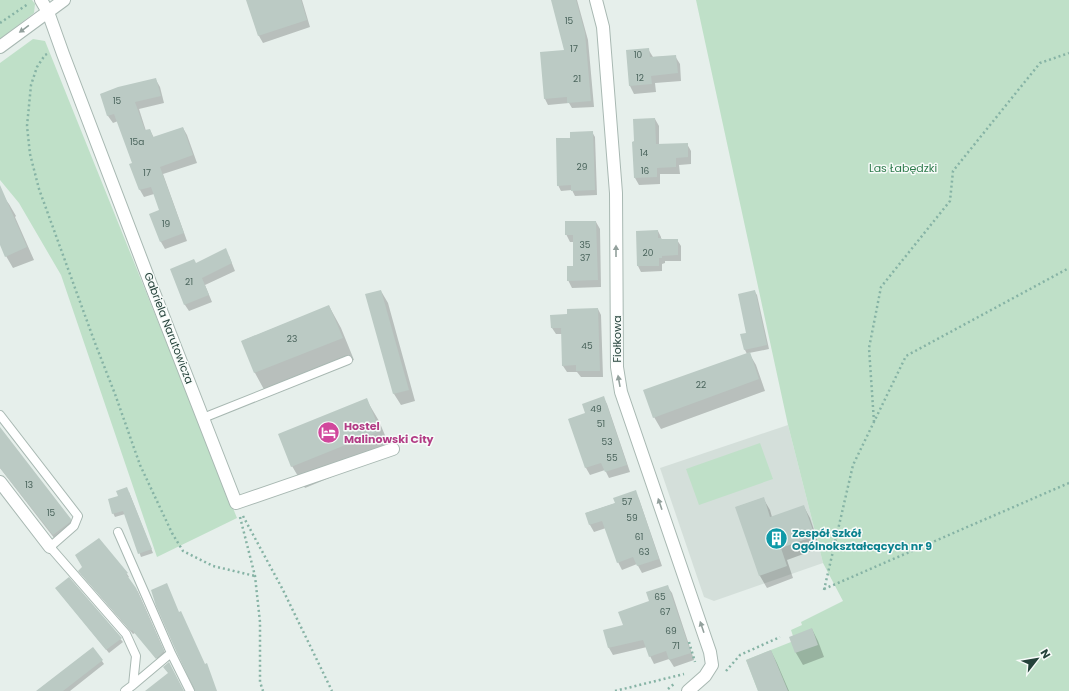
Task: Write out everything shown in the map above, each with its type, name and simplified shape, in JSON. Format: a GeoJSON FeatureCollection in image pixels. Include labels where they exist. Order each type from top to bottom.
{"type":"FeatureCollection","features":[{"type":"Feature","properties":{"kind":"street","name":"Gabriela Narutowicza"},"geometry":{"type":"LineString","coordinates":[[41,0],[48,12],[236,503]]}},
{"type":"Feature","properties":{"kind":"street"},"geometry":{"type":"LineString","coordinates":[[0,47],[64,0]]}},
{"type":"Feature","properties":{"kind":"street","name":"Fiołkowa"},"geometry":{"type":"LineString","coordinates":[[596,0],[603,27],[616,193],[618,374],[621,392],[710,652],[712,665],[705,676],[688,691]]}},
{"type":"Feature","properties":{"kind":"street"},"geometry":{"type":"LineString","coordinates":[[236,503],[393,449]]}},
{"type":"Feature","properties":{"kind":"street"},"geometry":{"type":"LineString","coordinates":[[0,482],[50,547]]}},
{"type":"Feature","properties":{"kind":"lane"},"geometry":{"type":"LineString","coordinates":[[203,418],[348,360]]}},
{"type":"Feature","properties":{"kind":"lane"},"geometry":{"type":"LineString","coordinates":[[0,415],[78,516],[74,526],[50,547],[126,634],[136,656],[133,685]]}},
{"type":"Feature","properties":{"kind":"lane"},"geometry":{"type":"LineString","coordinates":[[118,532],[171,653],[190,691]]}},
{"type":"Feature","properties":{"kind":"lane"},"geometry":{"type":"LineString","coordinates":[[125,691],[171,653]]}},
{"type":"Feature","properties":{"kind":"path"},"geometry":{"type":"LineString","coordinates":[[0,23],[34,0]]}},
{"type":"Feature","properties":{"kind":"path"},"geometry":{"type":"LineString","coordinates":[[51,51],[45,56],[37,67],[31,85],[28,126],[30,154],[39,189],[94,343],[115,394],[140,465],[172,533],[183,551],[213,566],[255,576]]}},
{"type":"Feature","properties":{"kind":"path"},"geometry":{"type":"LineString","coordinates":[[874,422],[869,348],[881,287],[950,201],[953,170],[1040,63],[1069,53]]}},
{"type":"Feature","properties":{"kind":"path"},"geometry":{"type":"LineString","coordinates":[[1069,268],[906,356],[853,465],[824,590],[1069,483]]}},
{"type":"Feature","properties":{"kind":"path"},"geometry":{"type":"LineString","coordinates":[[236,503],[255,576],[260,622],[260,682],[264,691]]}},
{"type":"Feature","properties":{"kind":"path"},"geometry":{"type":"LineString","coordinates":[[236,503],[283,590],[332,691]]}},
{"type":"Feature","properties":{"kind":"path"},"geometry":{"type":"LineString","coordinates":[[688,636],[696,665]]}},
{"type":"Feature","properties":{"kind":"path"},"geometry":{"type":"LineString","coordinates":[[724,673],[740,655],[780,637]]}},
{"type":"Feature","properties":{"kind":"path"},"geometry":{"type":"LineString","coordinates":[[615,691],[687,673],[682,677]]}},
{"type":"Feature","properties":{"kind":"path"},"geometry":{"type":"LineString","coordinates":[[668,689],[677,681]]}},
{"type":"Feature","properties":{"kind":"shaded area"},"geometry":{"type":"Polygon","coordinates":[[[788,425],[823,563],[714,601],[704,597],[660,468],[788,425]]]}},
{"type":"Feature","properties":{"kind":"green space"},"geometry":{"type":"Polygon","coordinates":[[[0,0],[32,0],[35,4],[34,13],[0,39],[0,0]]]}},
{"type":"Feature","properties":{"kind":"green space","name":"Las Łabędzki"},"geometry":{"type":"Polygon","coordinates":[[[696,0],[1069,0],[1069,691],[758,691],[746,660],[791,642],[793,636],[791,630],[802,625],[801,622],[843,601],[823,563],[788,425],[696,0]]]}},
{"type":"Feature","properties":{"kind":"green space"},"geometry":{"type":"Polygon","coordinates":[[[33,39],[45,41],[237,518],[157,557],[61,275],[19,203],[0,180],[0,63],[33,39]]]}},
{"type":"Feature","properties":{"kind":"green space"},"geometry":{"type":"Polygon","coordinates":[[[760,443],[773,479],[699,505],[686,469],[760,443]]]}},
{"type":"Feature","properties":{"kind":"building"},"geometry":{"type":"Polygon","coordinates":[[[246,0],[301,0],[307,20],[258,36],[246,0]]]}},
{"type":"Feature","properties":{"kind":"building"},"geometry":{"type":"Polygon","coordinates":[[[551,0],[576,0],[585,33],[591,101],[567,103],[567,97],[544,99],[540,52],[564,50],[551,0]]]}},
{"type":"Feature","properties":{"kind":"building"},"geometry":{"type":"Polygon","coordinates":[[[649,48],[650,57],[676,55],[678,73],[651,76],[652,84],[629,86],[626,50],[649,48]]]}},
{"type":"Feature","properties":{"kind":"building"},"geometry":{"type":"Polygon","coordinates":[[[156,78],[161,96],[135,102],[145,130],[150,129],[153,137],[183,127],[193,155],[160,167],[184,233],[160,242],[149,214],[159,210],[151,187],[139,190],[129,164],[132,163],[114,114],[107,116],[100,94],[118,87],[156,78]]]}},
{"type":"Feature","properties":{"kind":"building"},"geometry":{"type":"Polygon","coordinates":[[[655,118],[656,144],[688,143],[688,157],[676,158],[676,167],[657,168],[657,177],[634,178],[632,142],[634,141],[633,119],[655,118]]]}},
{"type":"Feature","properties":{"kind":"building"},"geometry":{"type":"Polygon","coordinates":[[[593,131],[595,190],[571,191],[571,185],[557,186],[556,138],[570,138],[570,132],[593,131]]]}},
{"type":"Feature","properties":{"kind":"building"},"geometry":{"type":"Polygon","coordinates":[[[0,185],[27,247],[5,257],[0,245],[0,185]]]}},
{"type":"Feature","properties":{"kind":"building"},"geometry":{"type":"Polygon","coordinates":[[[565,221],[596,221],[598,280],[567,281],[567,266],[573,266],[573,235],[565,235],[565,221]]]}},
{"type":"Feature","properties":{"kind":"building"},"geometry":{"type":"Polygon","coordinates":[[[658,230],[658,238],[678,239],[678,255],[662,256],[662,258],[659,258],[659,266],[637,266],[636,231],[658,230]]]}},
{"type":"Feature","properties":{"kind":"building"},"geometry":{"type":"Polygon","coordinates":[[[226,248],[232,263],[202,278],[209,295],[184,305],[170,269],[194,259],[196,263],[226,248]]]}},
{"type":"Feature","properties":{"kind":"building"},"geometry":{"type":"Polygon","coordinates":[[[381,290],[409,390],[393,394],[365,294],[381,290]]]}},
{"type":"Feature","properties":{"kind":"building"},"geometry":{"type":"Polygon","coordinates":[[[755,290],[767,345],[744,350],[740,334],[746,333],[738,294],[755,290]]]}},
{"type":"Feature","properties":{"kind":"building"},"geometry":{"type":"Polygon","coordinates":[[[329,305],[343,338],[254,373],[241,341],[329,305]]]}},
{"type":"Feature","properties":{"kind":"building"},"geometry":{"type":"Polygon","coordinates":[[[598,308],[600,371],[576,371],[576,365],[562,366],[561,328],[551,328],[550,315],[567,314],[567,309],[598,308]]]}},
{"type":"Feature","properties":{"kind":"building"},"geometry":{"type":"Polygon","coordinates":[[[750,352],[759,379],[653,418],[643,390],[750,352]]]}},
{"type":"Feature","properties":{"kind":"building"},"geometry":{"type":"Polygon","coordinates":[[[604,396],[627,465],[605,472],[601,463],[585,468],[568,419],[585,413],[582,404],[604,396]]]}},
{"type":"Feature","properties":{"kind":"building"},"geometry":{"type":"Polygon","coordinates":[[[367,398],[380,431],[291,467],[278,434],[367,398]]]}},
{"type":"Feature","properties":{"kind":"building"},"geometry":{"type":"Polygon","coordinates":[[[0,427],[71,519],[70,522],[53,535],[0,468],[0,427]]]}},
{"type":"Feature","properties":{"kind":"building"},"geometry":{"type":"Polygon","coordinates":[[[127,487],[152,549],[138,554],[123,511],[112,514],[108,499],[118,496],[116,491],[127,487]]]}},
{"type":"Feature","properties":{"kind":"building"},"geometry":{"type":"Polygon","coordinates":[[[636,490],[659,559],[637,566],[633,557],[617,563],[602,521],[589,525],[585,513],[615,503],[613,498],[636,490]]]}},
{"type":"Feature","properties":{"kind":"building","name":"Zespół Szkół Ogólnokształcących nr 9"},"geometry":{"type":"Polygon","coordinates":[[[764,497],[770,517],[804,505],[815,536],[781,548],[787,566],[759,576],[735,507],[764,497]]]}},
{"type":"Feature","properties":{"kind":"building"},"geometry":{"type":"Polygon","coordinates":[[[99,538],[128,573],[126,574],[136,588],[164,651],[156,659],[132,630],[131,631],[78,571],[82,567],[75,555],[99,538]]]}},
{"type":"Feature","properties":{"kind":"building"},"geometry":{"type":"Polygon","coordinates":[[[69,577],[122,638],[106,650],[55,588],[69,577]]]}},
{"type":"Feature","properties":{"kind":"building"},"geometry":{"type":"Polygon","coordinates":[[[167,583],[179,612],[181,611],[205,664],[207,663],[217,691],[195,691],[176,651],[156,606],[151,590],[167,583]]]}},
{"type":"Feature","properties":{"kind":"building"},"geometry":{"type":"Polygon","coordinates":[[[668,585],[691,653],[669,660],[666,651],[649,657],[643,640],[608,648],[603,630],[623,625],[618,612],[649,601],[646,592],[668,585]]]}},
{"type":"Feature","properties":{"kind":"building"},"geometry":{"type":"Polygon","coordinates":[[[812,628],[818,645],[795,653],[789,637],[812,628]]]}},
{"type":"Feature","properties":{"kind":"building"},"geometry":{"type":"Polygon","coordinates":[[[93,647],[103,660],[63,691],[36,691],[93,647]]]}},
{"type":"Feature","properties":{"kind":"building"},"geometry":{"type":"Polygon","coordinates":[[[771,650],[788,691],[758,691],[746,660],[771,650]]]}},
{"type":"Feature","properties":{"kind":"building"},"geometry":{"type":"Polygon","coordinates":[[[169,662],[184,691],[145,691],[168,673],[163,667],[169,662]]]}},
{"type":"Feature","properties":{"kind":"place","name":"Hostel Malinowski City"},"geometry":{"type":"Point","coordinates":[329,432]}},
{"type":"Feature","properties":{"kind":"place","name":"Zespół Szkół Ogólnokształcących nr 9"},"geometry":{"type":"Point","coordinates":[777,539]}}]}
